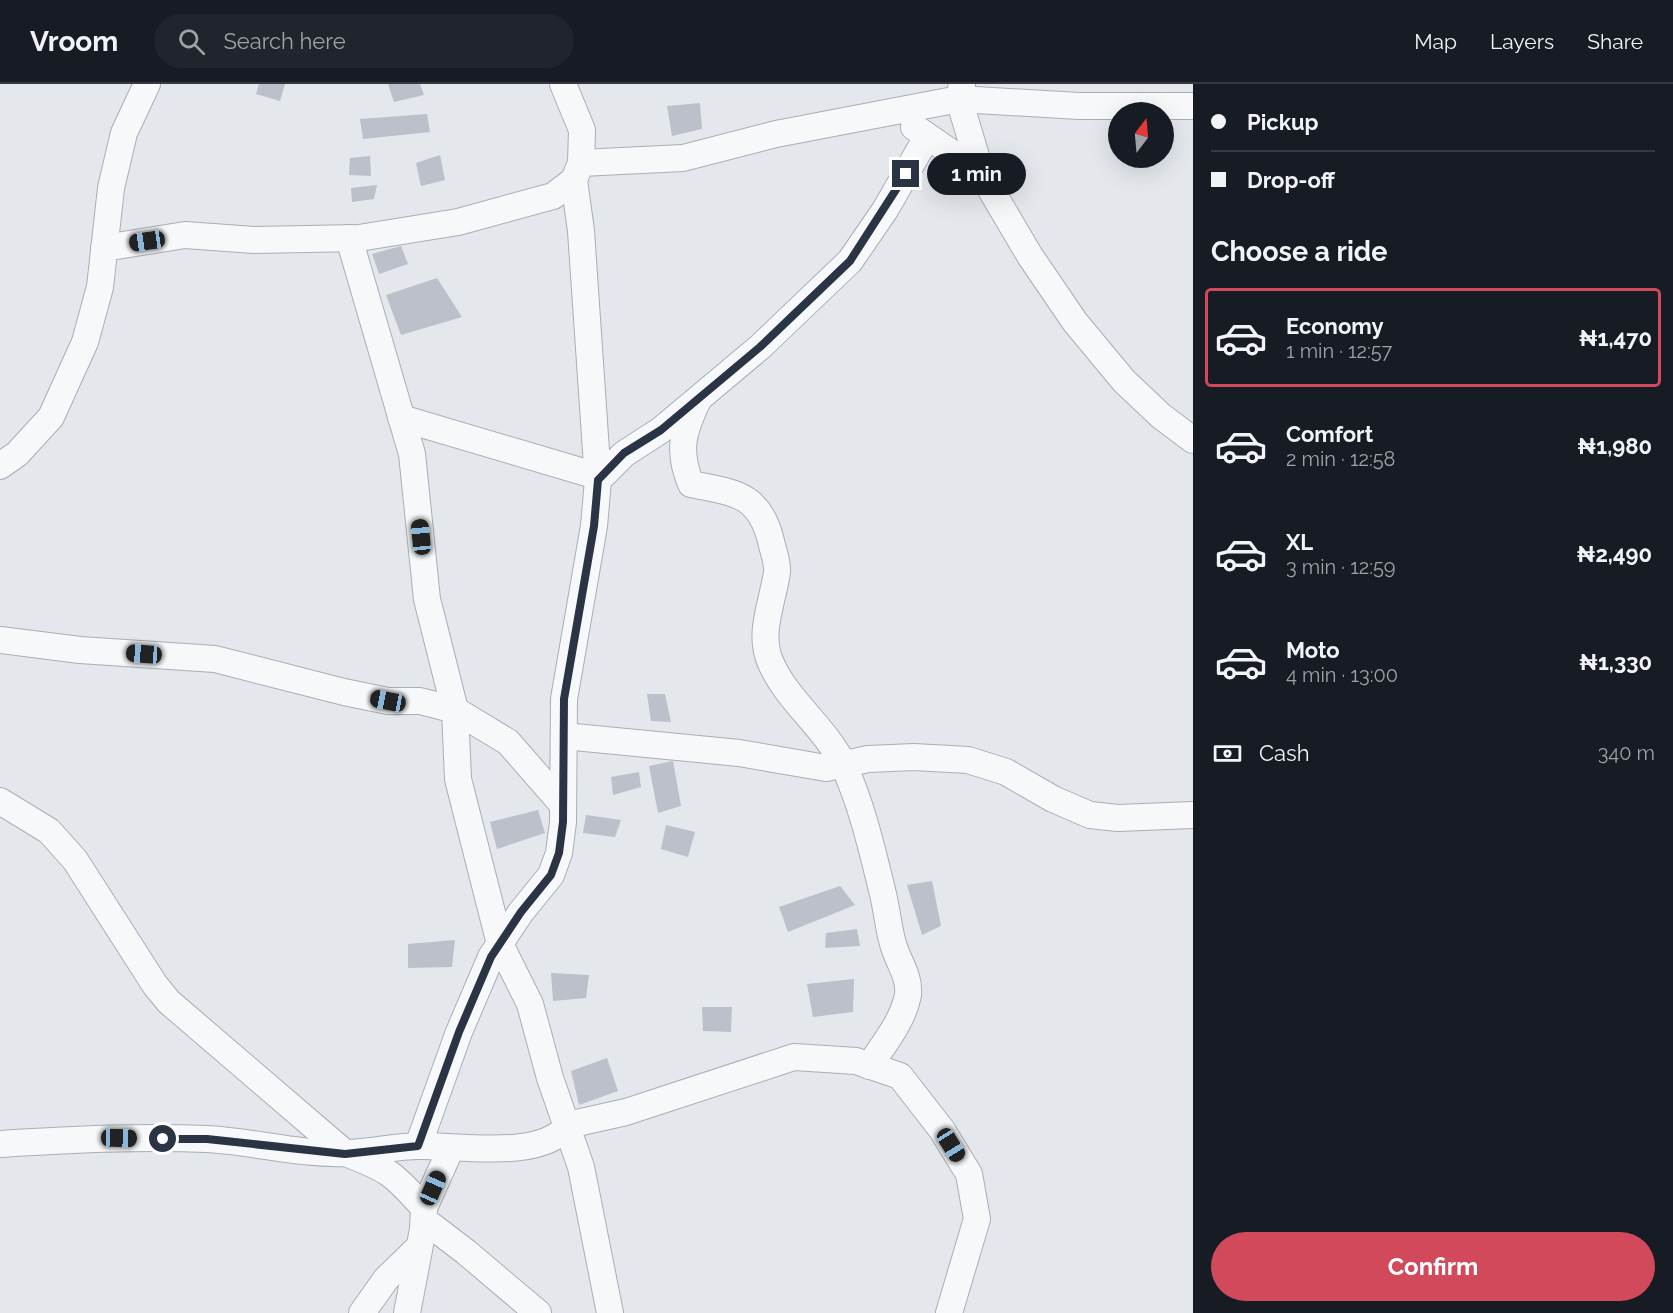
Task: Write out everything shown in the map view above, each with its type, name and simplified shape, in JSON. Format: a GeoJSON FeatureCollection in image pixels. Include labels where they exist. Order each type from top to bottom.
{"type":"FeatureCollection","features":[{"type":"Feature","properties":{"kind":"street"},"geometry":{"type":"LineString","coordinates":[[0,466],[17,454],[51,417],[85,342],[100,287],[111,188],[124,134],[147,84]]}},
{"type":"Feature","properties":{"kind":"street"},"geometry":{"type":"LineString","coordinates":[[418,1146],[459,1032],[491,957],[521,912],[551,875],[559,853],[563,805],[564,699],[594,526],[597,478],[580,231],[578,171],[582,130],[563,84]]}},
{"type":"Feature","properties":{"kind":"street"},"geometry":{"type":"LineString","coordinates":[[105,248],[184,236],[254,240],[349,238],[458,222],[553,196],[578,171],[682,158],[776,134],[894,111],[961,92],[1079,106],[1193,106]]}},
{"type":"Feature","properties":{"kind":"street"},"geometry":{"type":"LineString","coordinates":[[961,92],[981,173],[1030,256],[1076,322],[1124,381],[1161,416],[1193,440]]}},
{"type":"Feature","properties":{"kind":"street"},"geometry":{"type":"LineString","coordinates":[[894,111],[927,137],[981,173]]}},
{"type":"Feature","properties":{"kind":"street"},"geometry":{"type":"LineString","coordinates":[[597,478],[624,453],[661,430],[760,347],[850,261],[885,210],[927,137]]}},
{"type":"Feature","properties":{"kind":"street"},"geometry":{"type":"LineString","coordinates":[[349,238],[412,454],[427,599],[455,710],[458,779],[500,944],[530,1004],[550,1078],[581,1167],[610,1313]]}},
{"type":"Feature","properties":{"kind":"street"},"geometry":{"type":"LineString","coordinates":[[698,400],[684,430],[683,465],[691,484],[730,491],[744,498],[753,504],[767,525],[778,570],[766,630],[768,657],[778,681],[809,715],[842,763],[879,878],[894,947],[907,984],[908,993],[902,1012],[869,1066]]}},
{"type":"Feature","properties":{"kind":"street"},"geometry":{"type":"LineString","coordinates":[[401,418],[597,478]]}},
{"type":"Feature","properties":{"kind":"street"},"geometry":{"type":"LineString","coordinates":[[0,640],[80,650],[215,659],[344,692],[388,701],[420,701],[455,710],[508,742],[563,805]]}},
{"type":"Feature","properties":{"kind":"street"},"geometry":{"type":"LineString","coordinates":[[564,736],[739,753],[826,768],[842,763],[914,757],[968,760],[1006,772],[1053,799],[1090,815],[1118,818],[1193,815]]}},
{"type":"Feature","properties":{"kind":"street"},"geometry":{"type":"LineString","coordinates":[[0,801],[49,831],[75,860],[155,985],[170,1002],[345,1154],[380,1166],[395,1176],[424,1214],[537,1313]]}},
{"type":"Feature","properties":{"kind":"street"},"geometry":{"type":"LineString","coordinates":[[0,1144],[97,1138],[207,1139],[345,1154],[418,1146],[500,1149],[530,1146],[562,1134],[568,1125],[626,1112],[794,1058],[856,1061],[900,1077],[942,1130],[969,1174],[977,1219],[949,1313]]}},
{"type":"Feature","properties":{"kind":"street"},"geometry":{"type":"LineString","coordinates":[[407,1313],[424,1214],[451,1148]]}},
{"type":"Feature","properties":{"kind":"street"},"geometry":{"type":"LineString","coordinates":[[362,1313],[386,1279],[419,1247]]}},
{"type":"Feature","properties":{"kind":"building"},"geometry":{"type":"Polygon","coordinates":[[[259,84],[285,84],[280,101],[256,94],[259,84]]]}},
{"type":"Feature","properties":{"kind":"building"},"geometry":{"type":"Polygon","coordinates":[[[388,84],[420,84],[424,95],[394,102],[388,84]]]}},
{"type":"Feature","properties":{"kind":"building"},"geometry":{"type":"Polygon","coordinates":[[[700,103],[702,129],[672,136],[667,106],[700,103]]]}},
{"type":"Feature","properties":{"kind":"building"},"geometry":{"type":"Polygon","coordinates":[[[427,114],[430,132],[363,139],[360,119],[427,114]]]}},
{"type":"Feature","properties":{"kind":"building"},"geometry":{"type":"Polygon","coordinates":[[[440,155],[445,180],[421,186],[416,163],[440,155]]]}},
{"type":"Feature","properties":{"kind":"building"},"geometry":{"type":"Polygon","coordinates":[[[370,156],[371,176],[349,175],[350,158],[370,156]]]}},
{"type":"Feature","properties":{"kind":"building"},"geometry":{"type":"Polygon","coordinates":[[[377,185],[374,199],[352,202],[351,188],[377,185]]]}},
{"type":"Feature","properties":{"kind":"building"},"geometry":{"type":"Polygon","coordinates":[[[401,246],[408,264],[379,274],[372,254],[401,246]]]}},
{"type":"Feature","properties":{"kind":"building"},"geometry":{"type":"Polygon","coordinates":[[[437,278],[462,317],[401,335],[386,295],[437,278]]]}},
{"type":"Feature","properties":{"kind":"building"},"geometry":{"type":"Polygon","coordinates":[[[647,694],[665,694],[671,722],[651,721],[647,694]]]}},
{"type":"Feature","properties":{"kind":"building"},"geometry":{"type":"Polygon","coordinates":[[[673,761],[681,806],[658,813],[649,766],[673,761]]]}},
{"type":"Feature","properties":{"kind":"building"},"geometry":{"type":"Polygon","coordinates":[[[639,772],[641,787],[613,795],[611,777],[639,772]]]}},
{"type":"Feature","properties":{"kind":"building"},"geometry":{"type":"Polygon","coordinates":[[[538,810],[545,833],[497,849],[490,822],[538,810]]]}},
{"type":"Feature","properties":{"kind":"building"},"geometry":{"type":"Polygon","coordinates":[[[586,815],[621,820],[615,837],[583,833],[586,815]]]}},
{"type":"Feature","properties":{"kind":"building"},"geometry":{"type":"Polygon","coordinates":[[[666,825],[695,832],[688,857],[661,849],[666,825]]]}},
{"type":"Feature","properties":{"kind":"building"},"geometry":{"type":"Polygon","coordinates":[[[932,881],[941,926],[922,935],[907,885],[932,881]]]}},
{"type":"Feature","properties":{"kind":"building"},"geometry":{"type":"Polygon","coordinates":[[[840,886],[855,905],[788,932],[779,907],[840,886]]]}},
{"type":"Feature","properties":{"kind":"building"},"geometry":{"type":"Polygon","coordinates":[[[857,929],[860,946],[825,948],[826,933],[857,929]]]}},
{"type":"Feature","properties":{"kind":"building"},"geometry":{"type":"Polygon","coordinates":[[[455,940],[452,967],[408,968],[408,944],[455,940]]]}},
{"type":"Feature","properties":{"kind":"building"},"geometry":{"type":"Polygon","coordinates":[[[551,973],[589,975],[586,998],[553,1001],[551,973]]]}},
{"type":"Feature","properties":{"kind":"building"},"geometry":{"type":"Polygon","coordinates":[[[854,979],[853,1012],[813,1017],[807,984],[854,979]]]}},
{"type":"Feature","properties":{"kind":"building"},"geometry":{"type":"Polygon","coordinates":[[[702,1007],[732,1007],[731,1032],[703,1031],[702,1007]]]}},
{"type":"Feature","properties":{"kind":"building"},"geometry":{"type":"Polygon","coordinates":[[[607,1058],[618,1091],[579,1105],[571,1071],[607,1058]]]}},
{"type":"Feature","properties":{"kind":"route"},"geometry":{"type":"LineString","coordinates":[[163,1139],[207,1139],[345,1154],[418,1146],[459,1032],[491,957],[521,912],[551,875],[559,853],[563,822],[564,699],[594,526],[598,480],[624,453],[661,430],[760,347],[850,261],[885,210],[906,174]]}}]}
